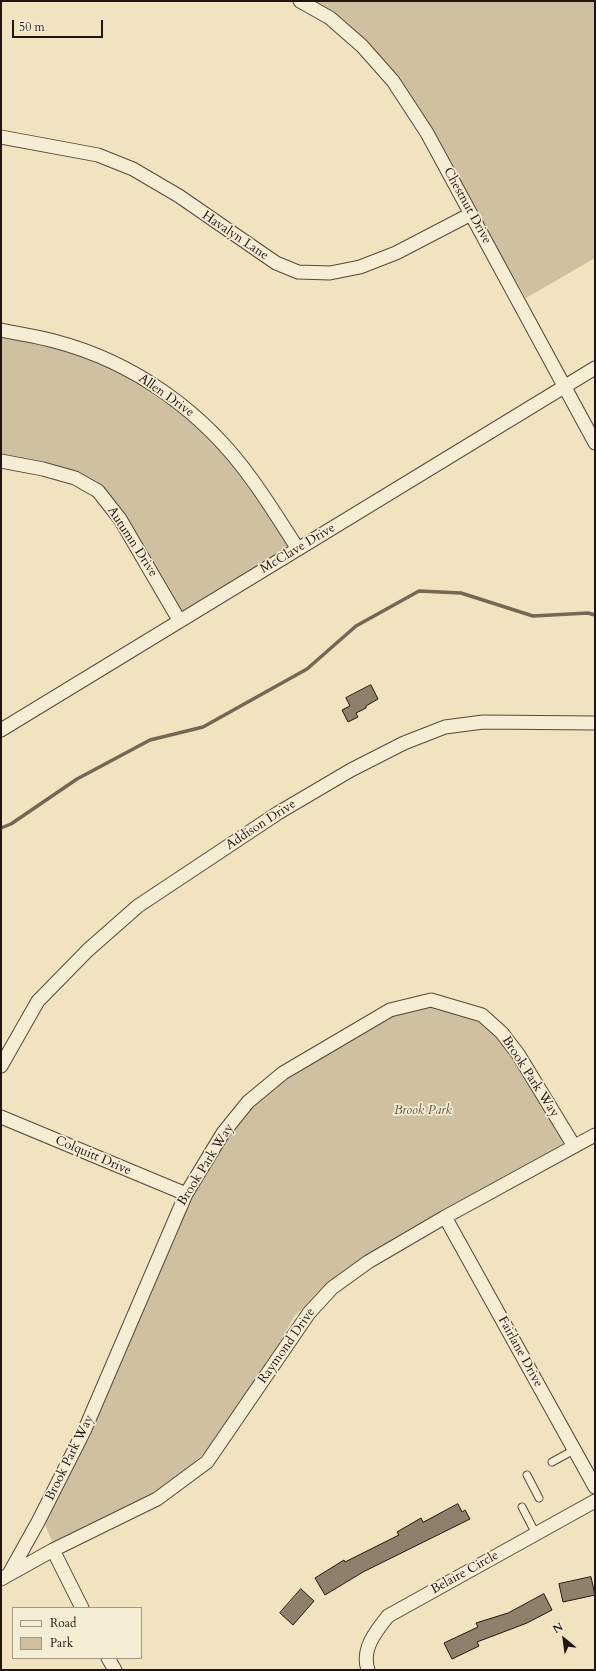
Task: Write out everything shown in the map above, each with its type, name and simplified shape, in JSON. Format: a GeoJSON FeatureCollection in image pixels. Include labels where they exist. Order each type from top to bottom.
{"type":"FeatureCollection","features":[{"type":"Feature","properties":{"kind":"street","name":"Chestnut Drive"},"geometry":{"type":"LineString","coordinates":[[300,1],[335,22],[362,46],[393,81],[427,133],[565,385],[595,443]]}},
{"type":"Feature","properties":{"kind":"street","name":"Havalyn Lane"},"geometry":{"type":"LineString","coordinates":[[1,138],[98,154],[133,169],[179,196],[276,263],[298,272],[330,273],[360,267],[396,253],[471,214]]}},
{"type":"Feature","properties":{"kind":"street","name":"Allen Drive"},"geometry":{"type":"LineString","coordinates":[[1,330],[55,341],[109,360],[144,379],[189,410],[226,446],[253,480],[298,549]]}},
{"type":"Feature","properties":{"kind":"street","name":"McClave Drive"},"geometry":{"type":"LineString","coordinates":[[1,730],[179,620],[595,368]]}},
{"type":"Feature","properties":{"kind":"street","name":"Autumn Drive"},"geometry":{"type":"LineString","coordinates":[[1,461],[75,478],[98,491],[120,519],[179,620]]}},
{"type":"Feature","properties":{"kind":"street","name":"Addison Drive"},"geometry":{"type":"LineString","coordinates":[[1,1066],[38,1001],[88,950],[138,906],[278,813],[351,770],[404,743],[445,727],[483,722],[595,723]]}},
{"type":"Feature","properties":{"kind":"street","name":"Brook Park Way"},"geometry":{"type":"LineString","coordinates":[[5,1576],[38,1522],[85,1429],[186,1194],[223,1133],[248,1102],[283,1073],[390,1010],[431,1000],[482,1015],[502,1033],[518,1054],[574,1146]]}},
{"type":"Feature","properties":{"kind":"street","name":"Colquitt Drive"},"geometry":{"type":"LineString","coordinates":[[1,1117],[186,1194]]}},
{"type":"Feature","properties":{"kind":"street","name":"Raymond Drive"},"geometry":{"type":"LineString","coordinates":[[5,1576],[53,1550],[157,1499],[207,1462],[309,1313],[332,1288],[368,1262],[445,1217],[595,1135]]}},
{"type":"Feature","properties":{"kind":"street","name":"Fairlane Drive"},"geometry":{"type":"LineString","coordinates":[[445,1217],[595,1487]]}},
{"type":"Feature","properties":{"kind":"street","name":"Belaire Circle"},"geometry":{"type":"LineString","coordinates":[[368,1670],[367,1649],[374,1633],[388,1616],[595,1501]]}},
{"type":"Feature","properties":{"kind":"street"},"geometry":{"type":"LineString","coordinates":[[53,1550],[82,1607]]}},
{"type":"Feature","properties":{"kind":"street"},"geometry":{"type":"LineString","coordinates":[[109,1659],[115,1670]]}},
{"type":"Feature","properties":{"kind":"lane"},"geometry":{"type":"LineString","coordinates":[[552,1462],[574,1450]]}},
{"type":"Feature","properties":{"kind":"lane"},"geometry":{"type":"LineString","coordinates":[[527,1475],[539,1498]]}},
{"type":"Feature","properties":{"kind":"lane"},"geometry":{"type":"LineString","coordinates":[[522,1507],[536,1534]]}},
{"type":"Feature","properties":{"kind":"green space"},"geometry":{"type":"Polygon","coordinates":[[[298,1],[595,1],[595,258],[526,298],[422,123],[360,41],[298,1]]]}},
{"type":"Feature","properties":{"kind":"green space"},"geometry":{"type":"Polygon","coordinates":[[[1,330],[116,361],[233,455],[301,549],[183,618],[115,511],[79,480],[1,459],[1,330]]]}},
{"type":"Feature","properties":{"kind":"green space","name":"Brook Park"},"geometry":{"type":"Polygon","coordinates":[[[405,1003],[464,1009],[513,1050],[574,1150],[379,1248],[295,1315],[255,1387],[210,1448],[168,1487],[54,1546],[42,1517],[161,1255],[226,1127],[282,1073],[405,1003]]]}},
{"type":"Feature","properties":{"kind":"building"},"geometry":{"type":"Polygon","coordinates":[[[371,685],[378,699],[356,713],[358,717],[348,722],[342,710],[350,706],[346,698],[371,685]]]}},
{"type":"Feature","properties":{"kind":"building"},"geometry":{"type":"Polygon","coordinates":[[[458,1504],[462,1512],[465,1510],[470,1519],[363,1572],[325,1595],[315,1578],[344,1560],[345,1562],[399,1535],[397,1532],[421,1518],[423,1522],[458,1504]]]}},
{"type":"Feature","properties":{"kind":"building"},"geometry":{"type":"Polygon","coordinates":[[[591,1577],[595,1595],[563,1602],[559,1584],[591,1577]]]}},
{"type":"Feature","properties":{"kind":"building"},"geometry":{"type":"Polygon","coordinates":[[[301,1589],[314,1601],[293,1625],[280,1613],[301,1589]]]}},
{"type":"Feature","properties":{"kind":"building"},"geometry":{"type":"Polygon","coordinates":[[[544,1594],[552,1610],[527,1623],[477,1642],[479,1646],[452,1659],[444,1643],[478,1627],[476,1623],[508,1613],[544,1594]]]}},
{"type":"Feature","properties":{"kind":"waterway"},"geometry":{"type":"LineString","coordinates":[[1,828],[11,824],[77,779],[150,740],[203,727],[307,669],[356,626],[419,591],[461,593],[533,616],[588,613],[595,615]]}}]}
